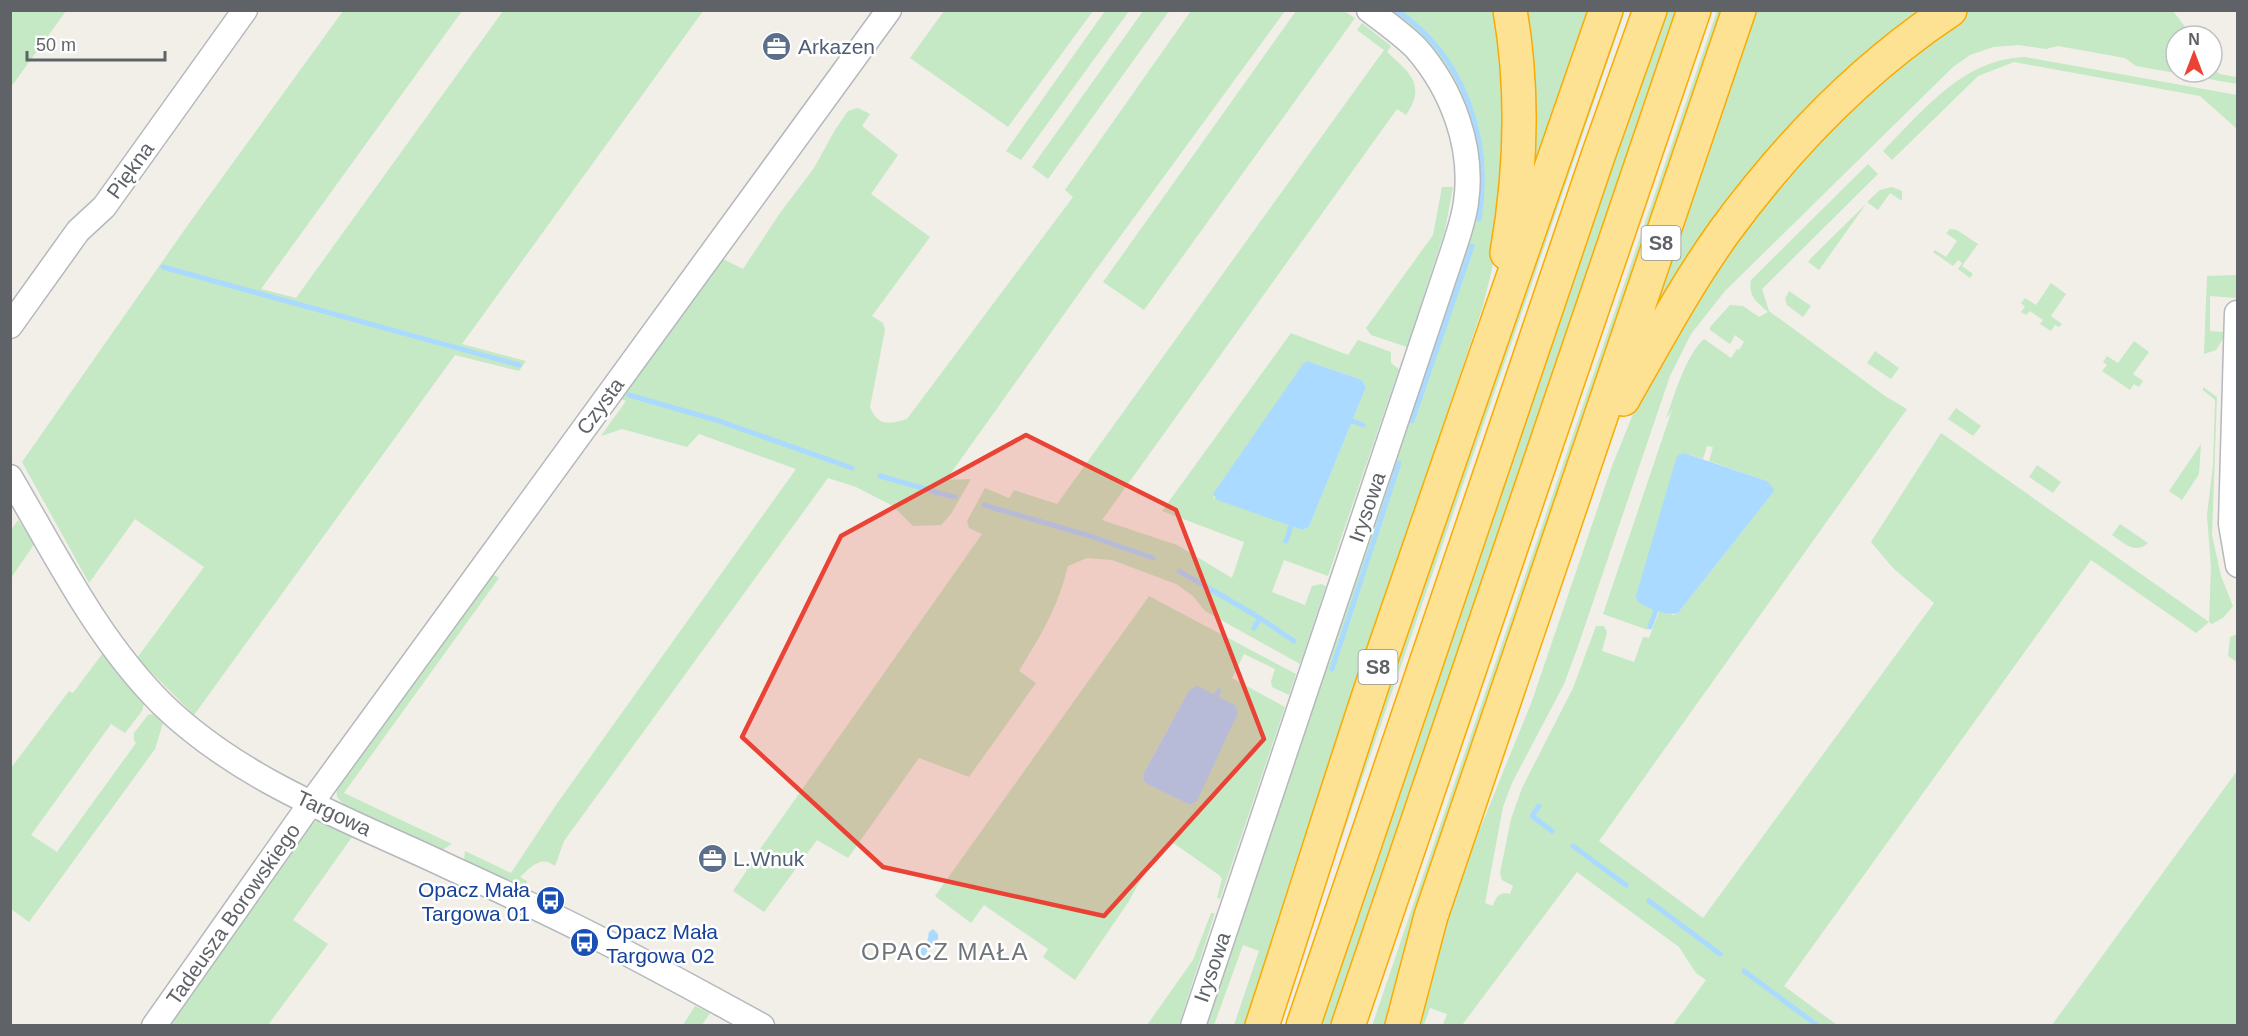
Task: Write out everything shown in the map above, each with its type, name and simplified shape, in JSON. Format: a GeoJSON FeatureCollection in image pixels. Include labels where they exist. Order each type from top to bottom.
{"type":"FeatureCollection","features":[{"type":"Feature","properties":{"kind":"highway","name":"S8"},"geometry":{"type":"LineString","coordinates":[[1262,1026],[1376,674],[1490,339],[1513,217],[1517,170],[1520,113],[1510,10]]}},
{"type":"Feature","properties":{"kind":"highway"},"geometry":{"type":"LineString","coordinates":[[1490,339],[1534,220],[1606,10]]}},
{"type":"Feature","properties":{"kind":"highway"},"geometry":{"type":"LineString","coordinates":[[1304,1026],[1564,256],[1650,10]]}},
{"type":"Feature","properties":{"kind":"highway"},"geometry":{"type":"LineString","coordinates":[[1348,1026],[1694,10]]}},
{"type":"Feature","properties":{"kind":"highway","name":"S8"},"geometry":{"type":"LineString","coordinates":[[1402,1026],[1431,916],[1739,10]]}},
{"type":"Feature","properties":{"kind":"highway"},"geometry":{"type":"LineString","coordinates":[[1581,474],[1690,283],[1723,233],[1759,187],[1784,156],[1846,92],[1880,62],[1950,10]]}},
{"type":"Feature","properties":{"kind":"street","name":"Piękna"},"geometry":{"type":"LineString","coordinates":[[10,326],[78,231],[104,207],[245,10]]}},
{"type":"Feature","properties":{"kind":"street","name":"Czysta"},"geometry":{"type":"LineString","coordinates":[[312,803],[889,10]]}},
{"type":"Feature","properties":{"kind":"street","name":"Irysowa"},"geometry":{"type":"LineString","coordinates":[[1193,1026],[1450,262],[1467,201],[1466,152],[1455,114],[1443,85],[1415,48],[1369,10]]}},
{"type":"Feature","properties":{"kind":"street"},"geometry":{"type":"LineString","coordinates":[[2237,313],[2231,524],[2238,565]]}},
{"type":"Feature","properties":{"kind":"street","name":"Targowa"},"geometry":{"type":"LineString","coordinates":[[10,477],[88,610],[123,658],[153,694],[220,752],[244,768],[312,803],[589,933],[762,1026]]}},
{"type":"Feature","properties":{"kind":"street","name":"Tadeusza Borowskiego"},"geometry":{"type":"LineString","coordinates":[[154,1026],[312,803]]}},
{"type":"Feature","properties":{"kind":"highlighted area"},"geometry":{"type":"Polygon","coordinates":[[[1026,435],[1176,510],[1264,739],[1104,916],[883,867],[742,737],[841,536],[1026,435]]]}},
{"type":"Feature","properties":{"kind":"green space"},"geometry":{"type":"Polygon","coordinates":[[[10,11],[66,11],[11,87],[10,11]]]}},
{"type":"Feature","properties":{"kind":"green space"},"geometry":{"type":"Polygon","coordinates":[[[343,11],[462,11],[261,289],[296,298],[503,11],[703,11],[462,344],[526,361],[519,371],[455,355],[194,715],[137,658],[204,567],[135,519],[89,583],[22,462],[190,222],[343,11]]]}},
{"type":"Feature","properties":{"kind":"green space"},"geometry":{"type":"Polygon","coordinates":[[[944,11],[1093,11],[1008,127],[910,58],[944,11]]]}},
{"type":"Feature","properties":{"kind":"green space"},"geometry":{"type":"Polygon","coordinates":[[[1105,11],[1129,11],[1021,160],[1006,151],[1105,11]]]}},
{"type":"Feature","properties":{"kind":"green space"},"geometry":{"type":"Polygon","coordinates":[[[1143,11],[1169,11],[1048,179],[1032,167],[1143,11]]]}},
{"type":"Feature","properties":{"kind":"green space"},"geometry":{"type":"Polygon","coordinates":[[[1191,11],[1285,11],[946,480],[971,479],[951,514],[941,525],[913,526],[893,506],[856,487],[828,478],[564,841],[555,866],[541,862],[532,866],[520,877],[527,881],[525,889],[464,860],[465,851],[511,873],[556,805],[796,469],[699,434],[687,447],[622,429],[601,436],[626,401],[617,397],[719,257],[743,269],[780,213],[814,168],[848,111],[858,108],[870,114],[862,126],[898,155],[871,194],[930,237],[872,316],[883,323],[885,330],[870,407],[881,421],[890,423],[907,419],[1073,197],[1065,190],[1191,11]]]}},
{"type":"Feature","properties":{"kind":"green space"},"geometry":{"type":"Polygon","coordinates":[[[1296,11],[1344,11],[1355,18],[1144,310],[1103,282],[1296,11]]]}},
{"type":"Feature","properties":{"kind":"green space"},"geometry":{"type":"Polygon","coordinates":[[[1383,11],[1499,11],[1508,85],[1496,252],[1483,306],[1323,781],[1250,1025],[1234,1025],[1259,951],[1243,945],[1214,1025],[1202,1026],[1475,159],[1383,11]]]}},
{"type":"Feature","properties":{"kind":"green space"},"geometry":{"type":"Polygon","coordinates":[[[1518,11],[1595,11],[1525,219],[1518,11]]]}},
{"type":"Feature","properties":{"kind":"green space"},"geometry":{"type":"Polygon","coordinates":[[[1614,11],[1625,11],[1278,1025],[1299,933],[1614,11]]]}},
{"type":"Feature","properties":{"kind":"green space"},"geometry":{"type":"Polygon","coordinates":[[[1665,11],[1677,11],[1331,1025],[1320,1026],[1665,11]]]}},
{"type":"Feature","properties":{"kind":"green space"},"geometry":{"type":"Polygon","coordinates":[[[1717,11],[1728,11],[1388,1025],[1372,1026],[1717,11]]]}},
{"type":"Feature","properties":{"kind":"green space"},"geometry":{"type":"Polygon","coordinates":[[[1757,11],[1937,11],[1647,332],[1757,11]]]}},
{"type":"Feature","properties":{"kind":"green space"},"geometry":{"type":"Polygon","coordinates":[[[1970,11],[2173,11],[2183,24],[2164,24],[2164,71],[2136,66],[2125,58],[2058,46],[2046,49],[2019,45],[1993,47],[1970,55],[1953,67],[1725,291],[1691,334],[1670,376],[1564,684],[1512,783],[1503,807],[1485,903],[1493,906],[1499,895],[1510,894],[1513,886],[1502,880],[1500,873],[1511,819],[1522,788],[1573,688],[1596,626],[1604,626],[1607,632],[1602,651],[1634,662],[1643,637],[1649,638],[1659,611],[1673,615],[1678,613],[1772,494],[1767,481],[1709,461],[1713,447],[1707,446],[1703,459],[1684,453],[1647,607],[1654,609],[1648,630],[1603,614],[1672,410],[1666,419],[1686,365],[1704,339],[1731,358],[1737,349],[1739,350],[1744,342],[1735,335],[1730,344],[1710,330],[1710,327],[1730,305],[1743,306],[1759,317],[1768,312],[1752,295],[1751,280],[1868,164],[1878,174],[1762,289],[1769,311],[1885,396],[1907,409],[1599,841],[1703,918],[1934,603],[1893,568],[1871,542],[1941,433],[2209,622],[2196,633],[2091,560],[1784,986],[1837,1025],[1673,1025],[1706,980],[1696,973],[1679,947],[1577,872],[1462,1025],[1443,1025],[1447,1014],[1430,1008],[1424,1025],[1411,1026],[1471,851],[1532,701],[1612,466],[1640,397],[1695,293],[1827,126],[1942,29],[1970,11]]]}},
{"type":"Feature","properties":{"kind":"green space"},"geometry":{"type":"Polygon","coordinates":[[[1362,23],[1391,46],[1387,52],[1413,80],[1415,95],[1412,104],[1406,115],[1397,109],[1102,520],[1177,545],[1232,578],[1244,542],[1162,511],[1291,333],[1348,355],[1358,340],[1391,352],[1391,363],[1399,369],[1328,576],[1284,560],[1272,592],[1305,605],[1312,586],[1321,584],[1326,586],[1300,664],[1205,611],[1193,596],[1176,584],[1112,560],[1087,558],[1068,566],[1054,609],[1019,671],[1036,683],[969,777],[919,758],[848,858],[817,840],[764,912],[733,891],[746,869],[982,534],[969,528],[967,521],[985,488],[1009,498],[1014,490],[1057,504],[1384,50],[1357,30],[1362,23]],[[1307,361],[1213,497],[1303,530],[1309,527],[1366,387],[1362,380],[1307,361]]]}},
{"type":"Feature","properties":{"kind":"green space"},"geometry":{"type":"Polygon","coordinates":[[[2025,57],[2164,82],[2164,84],[2237,95],[2237,129],[2200,96],[2014,62],[1978,76],[1892,160],[1883,151],[1946,89],[1982,67],[2003,60],[2025,57]]]}},
{"type":"Feature","properties":{"kind":"green space"},"geometry":{"type":"Polygon","coordinates":[[[2224,75],[2237,77],[2237,84],[2224,82],[2224,75]]]}},
{"type":"Feature","properties":{"kind":"green space"},"geometry":{"type":"Polygon","coordinates":[[[1442,187],[1453,187],[1445,230],[1407,347],[1371,335],[1366,328],[1433,235],[1442,187]]]}},
{"type":"Feature","properties":{"kind":"green space"},"geometry":{"type":"Polygon","coordinates":[[[1892,187],[1902,191],[1902,201],[1890,193],[1878,210],[1867,202],[1880,190],[1892,187]]]}},
{"type":"Feature","properties":{"kind":"green space"},"geometry":{"type":"Polygon","coordinates":[[[1866,204],[1819,270],[1808,262],[1812,257],[1866,204]]]}},
{"type":"Feature","properties":{"kind":"green space"},"geometry":{"type":"Polygon","coordinates":[[[1950,229],[1957,230],[1978,244],[1962,266],[1973,274],[1970,278],[1958,269],[1962,263],[1958,260],[1953,266],[1933,252],[1935,250],[1946,257],[1957,241],[1946,233],[1950,229]]]}},
{"type":"Feature","properties":{"kind":"green space"},"geometry":{"type":"Polygon","coordinates":[[[2237,275],[2237,298],[2210,296],[2210,331],[2226,334],[2216,350],[2204,354],[2207,276],[2237,275]]]}},
{"type":"Feature","properties":{"kind":"green space"},"geometry":{"type":"Polygon","coordinates":[[[2051,283],[2066,294],[2051,316],[2062,324],[2059,327],[2055,325],[2051,331],[2040,324],[2043,320],[2030,311],[2026,315],[2021,312],[2025,307],[2021,303],[2025,298],[2036,305],[2051,283]]]}},
{"type":"Feature","properties":{"kind":"green space"},"geometry":{"type":"Polygon","coordinates":[[[1789,291],[1811,306],[1803,317],[1787,305],[1785,299],[1789,291]]]}},
{"type":"Feature","properties":{"kind":"green space"},"geometry":{"type":"Polygon","coordinates":[[[2134,341],[2149,352],[2133,374],[2143,381],[2139,387],[2134,384],[2130,390],[2102,371],[2107,365],[2103,362],[2107,356],[2118,363],[2134,341]]]}},
{"type":"Feature","properties":{"kind":"green space"},"geometry":{"type":"Polygon","coordinates":[[[1875,351],[1899,368],[1891,379],[1867,363],[1875,351]]]}},
{"type":"Feature","properties":{"kind":"green space"},"geometry":{"type":"Polygon","coordinates":[[[2203,387],[2217,397],[2212,535],[2221,576],[2233,606],[2224,617],[2212,624],[2209,622],[2211,567],[2207,515],[2213,465],[2215,400],[2203,390],[2203,387]]]}},
{"type":"Feature","properties":{"kind":"green space"},"geometry":{"type":"Polygon","coordinates":[[[1956,408],[1981,426],[1973,436],[1948,419],[1956,408]]]}},
{"type":"Feature","properties":{"kind":"green space"},"geometry":{"type":"Polygon","coordinates":[[[2201,444],[2199,474],[2182,500],[2169,491],[2201,444]]]}},
{"type":"Feature","properties":{"kind":"green space"},"geometry":{"type":"Polygon","coordinates":[[[2037,465],[2061,482],[2053,493],[2029,477],[2037,465]]]}},
{"type":"Feature","properties":{"kind":"green space"},"geometry":{"type":"Polygon","coordinates":[[[18,520],[33,542],[33,546],[11,578],[11,530],[18,520]]]}},
{"type":"Feature","properties":{"kind":"green space"},"geometry":{"type":"Polygon","coordinates":[[[2120,524],[2148,543],[2134,548],[2112,535],[2120,524]]]}},
{"type":"Feature","properties":{"kind":"green space"},"geometry":{"type":"Polygon","coordinates":[[[489,572],[499,578],[344,793],[452,844],[442,850],[343,804],[337,797],[336,786],[489,572]]]}},
{"type":"Feature","properties":{"kind":"green space"},"geometry":{"type":"Polygon","coordinates":[[[1149,596],[1296,674],[1289,695],[1272,687],[1271,681],[1275,669],[1244,654],[1232,678],[1285,707],[1220,899],[1217,898],[1222,879],[1219,875],[1172,842],[1145,871],[1129,901],[1075,980],[1043,957],[1048,949],[984,905],[971,923],[935,896],[1149,596]],[[1189,690],[1143,775],[1147,784],[1190,805],[1235,705],[1216,696],[1189,690]]]}},
{"type":"Feature","properties":{"kind":"green space"},"geometry":{"type":"Polygon","coordinates":[[[2237,634],[2237,662],[2228,656],[2230,637],[2237,634]]]}},
{"type":"Feature","properties":{"kind":"green space"},"geometry":{"type":"Polygon","coordinates":[[[103,653],[144,703],[142,711],[125,733],[111,724],[31,835],[57,852],[136,743],[134,733],[148,715],[153,714],[163,723],[155,749],[29,922],[11,909],[11,768],[69,691],[73,693],[103,653]]]}},
{"type":"Feature","properties":{"kind":"green space"},"geometry":{"type":"Polygon","coordinates":[[[2237,771],[2237,1025],[2052,1025],[2237,771]]]}},
{"type":"Feature","properties":{"kind":"green space"},"geometry":{"type":"Polygon","coordinates":[[[318,821],[352,837],[293,920],[328,944],[268,1025],[165,1026],[313,822],[318,821]]]}},
{"type":"Feature","properties":{"kind":"green space"},"geometry":{"type":"Polygon","coordinates":[[[1211,913],[1215,913],[1179,1025],[1147,1025],[1193,960],[1211,913]]]}},
{"type":"Feature","properties":{"kind":"green space"},"geometry":{"type":"Polygon","coordinates":[[[695,1006],[710,1013],[702,1025],[683,1025],[695,1006]]]}},
{"type":"Feature","properties":{"kind":"water"},"geometry":{"type":"Polygon","coordinates":[[[1307,361],[1362,380],[1366,387],[1309,527],[1303,530],[1217,500],[1213,494],[1307,361]]]}},
{"type":"Feature","properties":{"kind":"water"},"geometry":{"type":"Polygon","coordinates":[[[1684,453],[1767,481],[1774,489],[1678,613],[1669,614],[1638,602],[1636,596],[1676,459],[1678,455],[1684,453]]]}},
{"type":"Feature","properties":{"kind":"water"},"geometry":{"type":"Polygon","coordinates":[[[1197,686],[1235,705],[1238,713],[1197,801],[1190,805],[1147,784],[1143,775],[1189,690],[1197,686]]]}},
{"type":"Feature","properties":{"kind":"water"},"geometry":{"type":"Polygon","coordinates":[[[933,929],[938,934],[938,939],[929,947],[925,956],[920,957],[916,953],[917,948],[927,943],[929,932],[933,929]]]}},
{"type":"Feature","properties":{"kind":"waterway"},"geometry":{"type":"LineString","coordinates":[[1396,10],[1420,29],[1440,51],[1456,76],[1468,102],[1477,130],[1481,159],[1482,189],[1479,219]]}},
{"type":"Feature","properties":{"kind":"waterway"},"geometry":{"type":"LineString","coordinates":[[1412,421],[1472,246]]}},
{"type":"Feature","properties":{"kind":"waterway"},"geometry":{"type":"LineString","coordinates":[[163,267],[519,365]]}},
{"type":"Feature","properties":{"kind":"waterway"},"geometry":{"type":"LineString","coordinates":[[629,395],[716,420],[852,468]]}},
{"type":"Feature","properties":{"kind":"waterway"},"geometry":{"type":"LineString","coordinates":[[1352,421],[1363,425]]}},
{"type":"Feature","properties":{"kind":"waterway"},"geometry":{"type":"LineString","coordinates":[[1332,669],[1399,463]]}},
{"type":"Feature","properties":{"kind":"waterway"},"geometry":{"type":"LineString","coordinates":[[880,476],[936,492]]}},
{"type":"Feature","properties":{"kind":"waterway"},"geometry":{"type":"LineString","coordinates":[[938,493],[955,497]]}},
{"type":"Feature","properties":{"kind":"waterway"},"geometry":{"type":"LineString","coordinates":[[984,505],[1000,510]]}},
{"type":"Feature","properties":{"kind":"waterway"},"geometry":{"type":"LineString","coordinates":[[1001,510],[1090,536],[1153,558]]}},
{"type":"Feature","properties":{"kind":"waterway"},"geometry":{"type":"LineString","coordinates":[[1286,541],[1291,526]]}},
{"type":"Feature","properties":{"kind":"waterway"},"geometry":{"type":"LineString","coordinates":[[1179,571],[1255,615],[1294,641]]}},
{"type":"Feature","properties":{"kind":"waterway"},"geometry":{"type":"LineString","coordinates":[[1650,627],[1656,610]]}},
{"type":"Feature","properties":{"kind":"waterway"},"geometry":{"type":"LineString","coordinates":[[1254,628],[1260,618]]}},
{"type":"Feature","properties":{"kind":"waterway"},"geometry":{"type":"LineString","coordinates":[[1216,696],[1219,691]]}},
{"type":"Feature","properties":{"kind":"waterway"},"geometry":{"type":"LineString","coordinates":[[1539,806],[1532,816],[1552,831]]}},
{"type":"Feature","properties":{"kind":"waterway"},"geometry":{"type":"LineString","coordinates":[[1573,846],[1626,885]]}},
{"type":"Feature","properties":{"kind":"waterway"},"geometry":{"type":"LineString","coordinates":[[1649,901],[1720,954]]}},
{"type":"Feature","properties":{"kind":"waterway"},"geometry":{"type":"LineString","coordinates":[[1744,971],[1818,1026]]}},
{"type":"Feature","properties":{"kind":"place","name":"Arkazen"},"geometry":{"type":"Point","coordinates":[777,46]}},
{"type":"Feature","properties":{"kind":"place","name":"L.Wnuk"},"geometry":{"type":"Point","coordinates":[712,858]}},
{"type":"Feature","properties":{"kind":"place","name":"Opacz Mała Targowa 01"},"geometry":{"type":"Point","coordinates":[551,901]}},
{"type":"Feature","properties":{"kind":"place","name":"Opacz Mała Targowa 02"},"geometry":{"type":"Point","coordinates":[585,943]}},
{"type":"Feature","properties":{"kind":"district","name":"OPACZ MAŁA"},"geometry":{"type":"Point","coordinates":[945,951]}}]}
